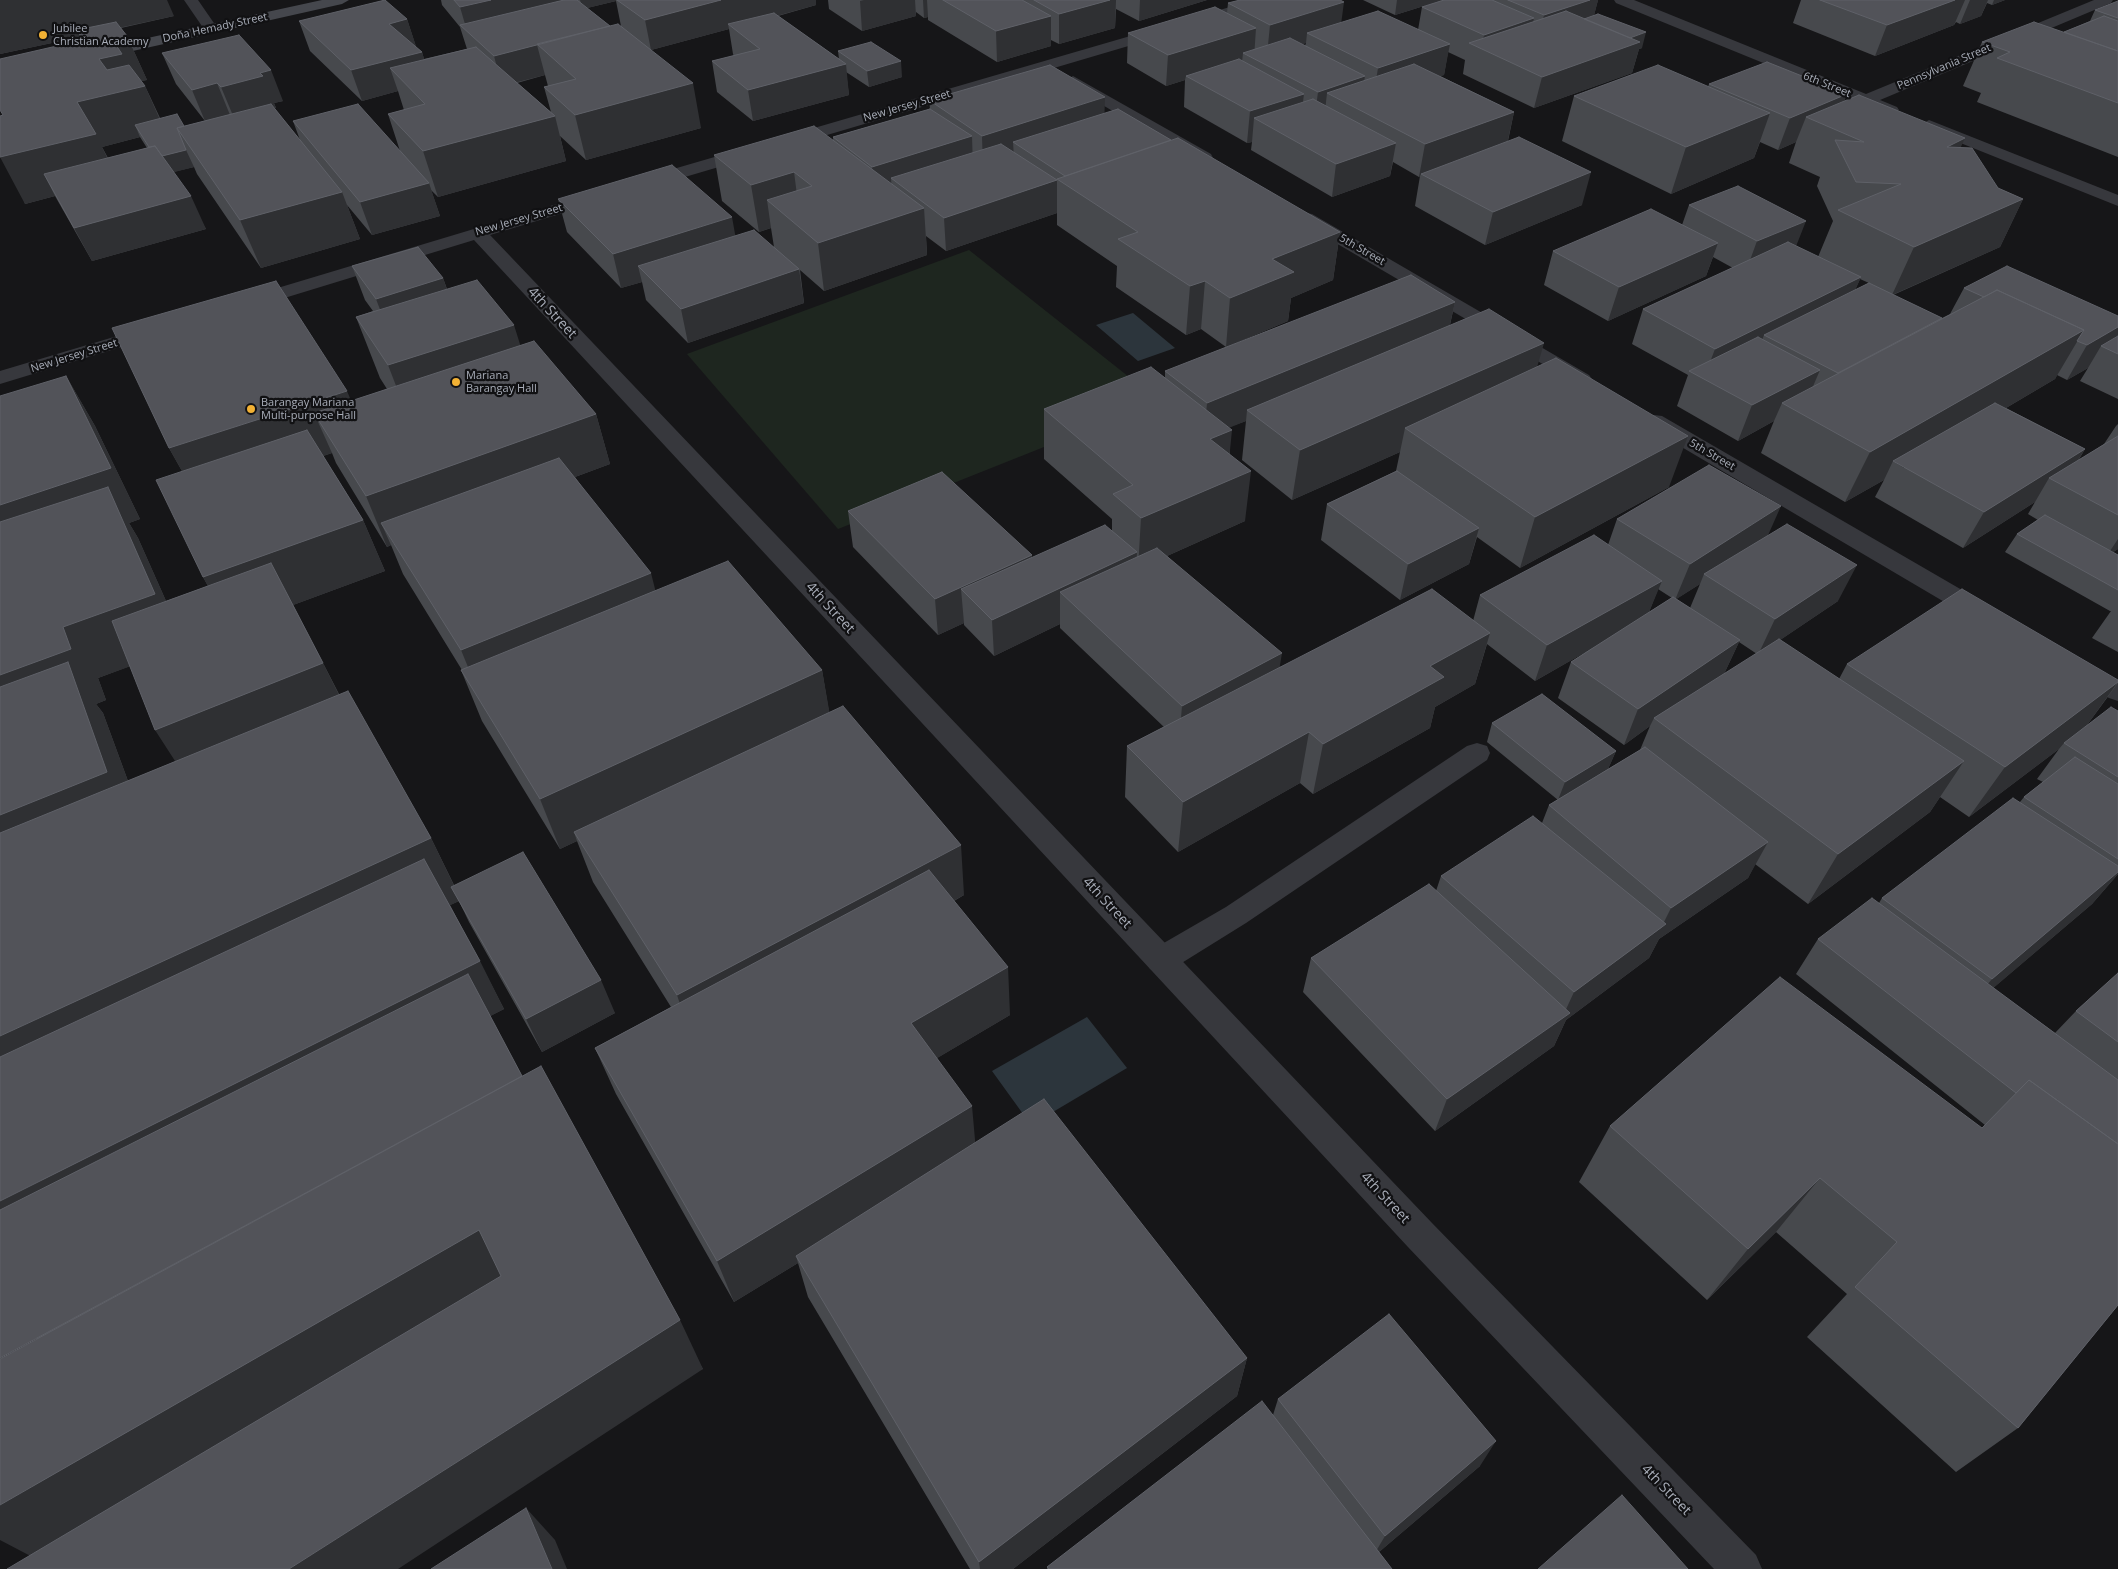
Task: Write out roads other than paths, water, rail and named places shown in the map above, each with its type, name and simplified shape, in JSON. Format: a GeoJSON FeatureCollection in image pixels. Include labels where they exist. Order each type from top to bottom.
{"type":"FeatureCollection","features":[{"type":"Feature","properties":{"kind":"main road","name":"Doña Hemady Street"},"geometry":{"type":"LineString","coordinates":[[86,57],[342,0]]}},
{"type":"Feature","properties":{"kind":"street"},"geometry":{"type":"LineString","coordinates":[[190,0],[211,29]]}},
{"type":"Feature","properties":{"kind":"street","name":"New Jersey Street"},"geometry":{"type":"LineString","coordinates":[[629,188],[1269,0]]}},
{"type":"Feature","properties":{"kind":"street","name":"6th Street"},"geometry":{"type":"LineString","coordinates":[[1621,0],[2118,201]]}},
{"type":"Feature","properties":{"kind":"street","name":"Pennsylvania Street"},"geometry":{"type":"LineString","coordinates":[[1865,100],[2106,0]]}},
{"type":"Feature","properties":{"kind":"street"},"geometry":{"type":"LineString","coordinates":[[1046,66],[1218,166]]}},
{"type":"Feature","properties":{"kind":"street","name":"New Jersey Street"},"geometry":{"type":"LineString","coordinates":[[229,308],[477,232],[610,194]]}},
{"type":"Feature","properties":{"kind":"street","name":"5th Street"},"geometry":{"type":"LineString","coordinates":[[1285,205],[1602,391]]}},
{"type":"Feature","properties":{"kind":"street","name":"4th Street"},"geometry":{"type":"LineString","coordinates":[[477,232],[1420,1235],[1742,1569]]}},
{"type":"Feature","properties":{"kind":"street","name":"New Jersey Street"},"geometry":{"type":"LineString","coordinates":[[0,378],[172,326]]}},
{"type":"Feature","properties":{"kind":"street"},"geometry":{"type":"LineString","coordinates":[[1481,346],[1506,334]]}},
{"type":"Feature","properties":{"kind":"street","name":"5th Street"},"geometry":{"type":"LineString","coordinates":[[1636,411],[1998,622]]}},
{"type":"Feature","properties":{"kind":"street"},"geometry":{"type":"LineString","coordinates":[[2066,662],[2118,692]]}},
{"type":"Feature","properties":{"kind":"street"},"geometry":{"type":"LineString","coordinates":[[1161,960],[1236,915],[1478,752]]}},
{"type":"Feature","properties":{"kind":"place","name":"Jubilee Christian Academy"},"geometry":{"type":"Point","coordinates":[43,35]}},
{"type":"Feature","properties":{"kind":"place","name":"Mariana Barangay Hall"},"geometry":{"type":"Point","coordinates":[456,382]}},
{"type":"Feature","properties":{"kind":"place","name":"Barangay Mariana Multi-purpose Hall"},"geometry":{"type":"Point","coordinates":[251,409]}}]}
